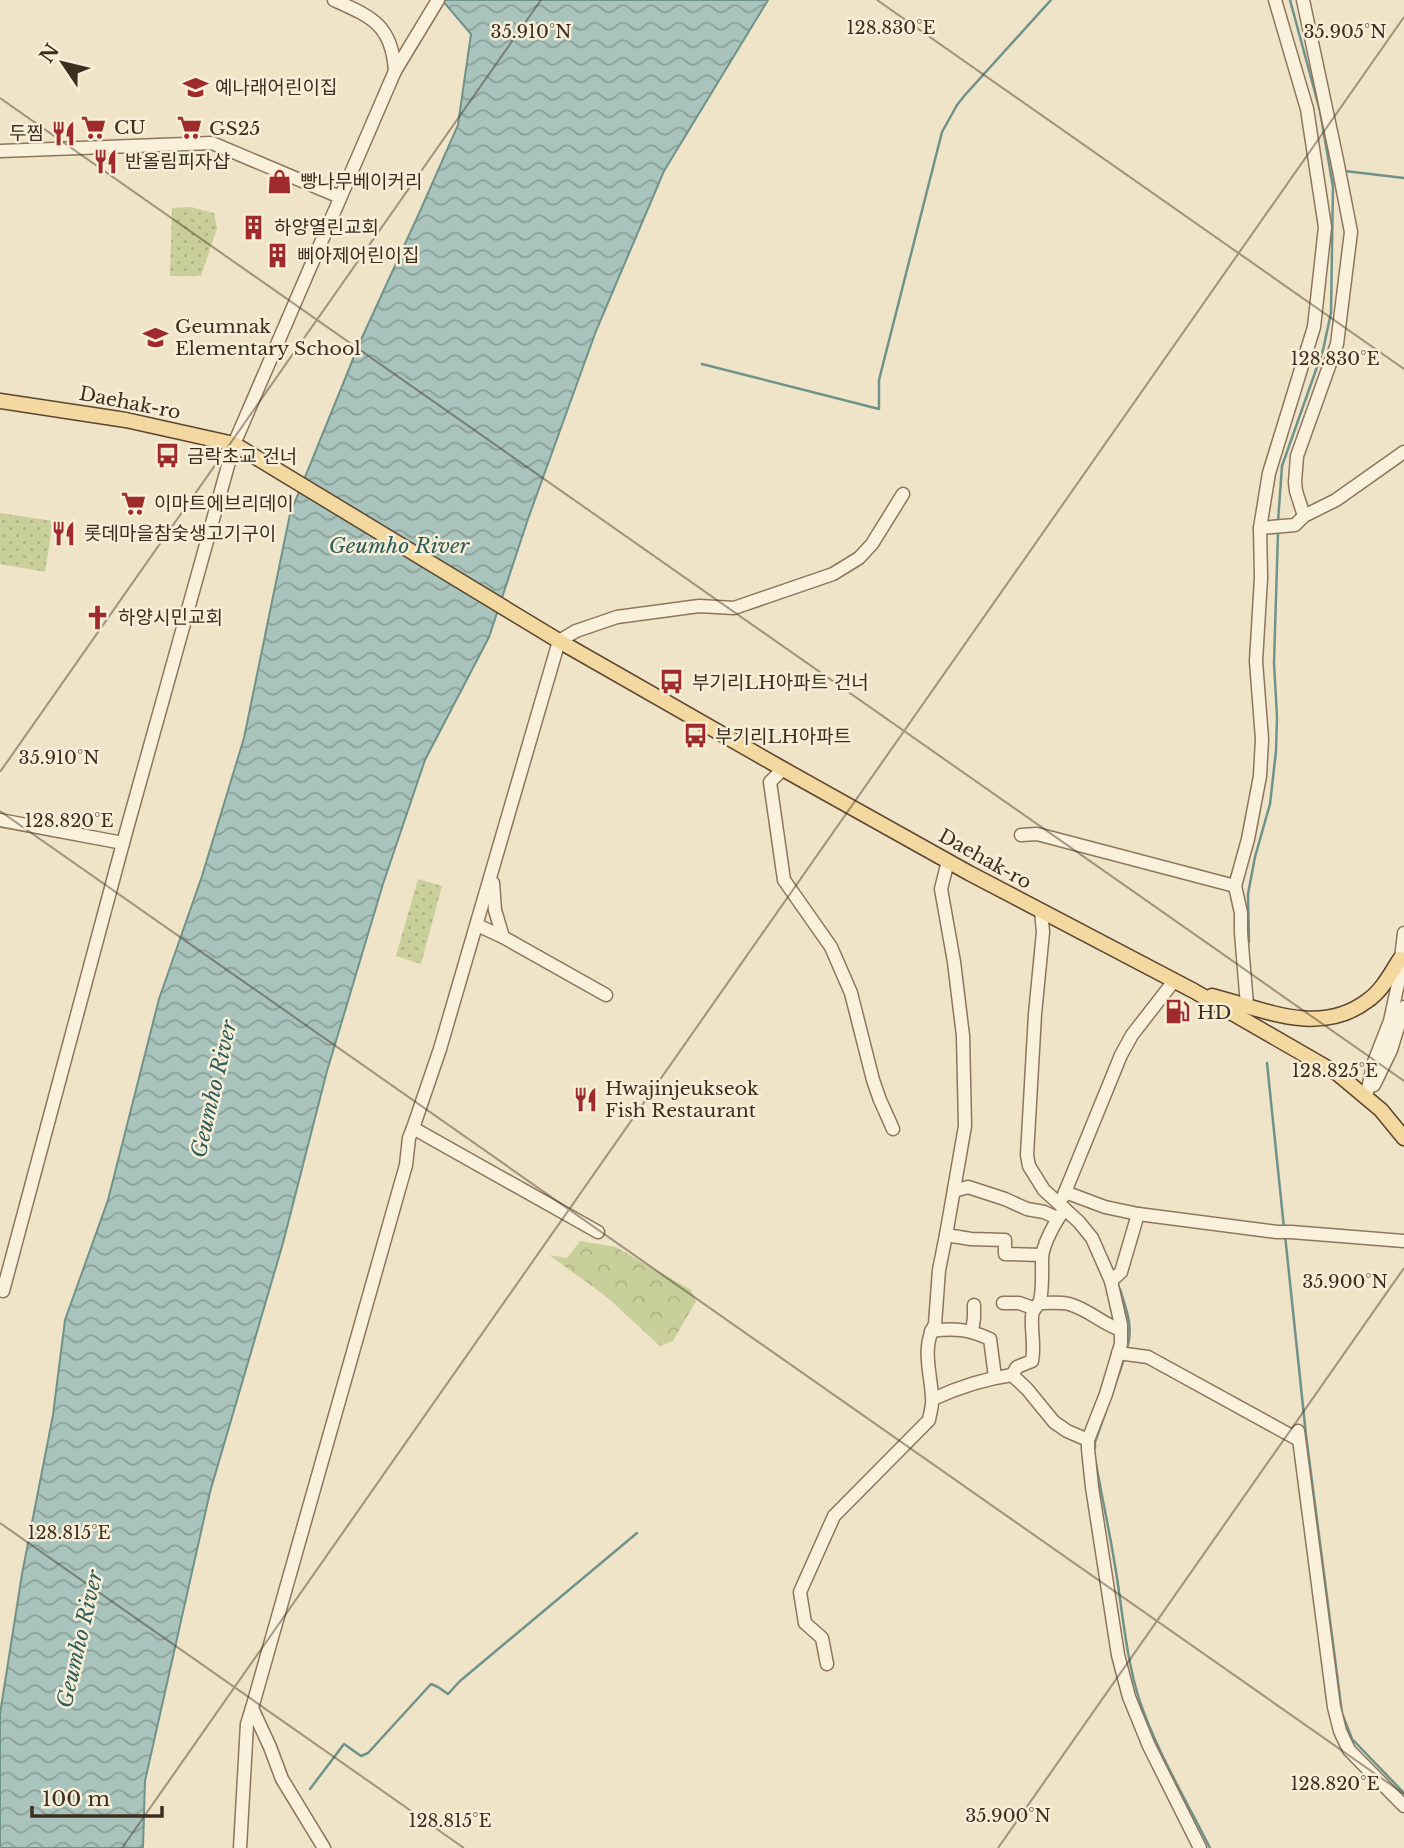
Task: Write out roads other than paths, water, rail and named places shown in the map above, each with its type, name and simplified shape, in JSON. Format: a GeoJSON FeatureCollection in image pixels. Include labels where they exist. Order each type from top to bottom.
{"type":"FeatureCollection","features":[{"type":"Feature","properties":{"kind":"main road","name":"Daehak-ro"},"geometry":{"type":"LineString","coordinates":[[0,401],[126,420],[234,444],[559,641],[783,769],[948,861],[1194,991],[1338,1074],[1381,1110],[1404,1138]]}},
{"type":"Feature","properties":{"kind":"main road"},"geometry":{"type":"LineString","coordinates":[[1194,991],[1273,1014],[1293,1018],[1325,1018],[1345,1013],[1367,1001],[1380,989],[1400,959]]}},
{"type":"Feature","properties":{"kind":"street"},"geometry":{"type":"LineString","coordinates":[[334,0],[371,18],[380,27],[389,40],[395,71]]}},
{"type":"Feature","properties":{"kind":"street"},"geometry":{"type":"LineString","coordinates":[[1247,1005],[1241,913],[1235,887],[1248,839],[1260,776],[1262,739],[1256,661],[1261,578],[1270,528],[1269,473],[1314,327],[1325,227],[1307,108],[1275,0]]}},
{"type":"Feature","properties":{"kind":"street"},"geometry":{"type":"LineString","coordinates":[[1303,0],[1351,232],[1337,344],[1297,456],[1295,482],[1304,516]]}},
{"type":"Feature","properties":{"kind":"street"},"geometry":{"type":"LineString","coordinates":[[0,1290],[3,1291],[123,843],[234,444],[395,71],[437,3]]}},
{"type":"Feature","properties":{"kind":"street"},"geometry":{"type":"LineString","coordinates":[[0,151],[212,143],[340,197]]}},
{"type":"Feature","properties":{"kind":"street"},"geometry":{"type":"LineString","coordinates":[[1270,528],[1295,525],[1304,516],[1336,500],[1404,452]]}},
{"type":"Feature","properties":{"kind":"street"},"geometry":{"type":"LineString","coordinates":[[240,1848],[247,1724],[406,1165],[409,1138],[440,1049],[559,641],[576,631],[617,617],[699,606],[734,608],[833,574],[859,558],[872,544],[903,494]]}},
{"type":"Feature","properties":{"kind":"street"},"geometry":{"type":"LineString","coordinates":[[783,769],[770,782],[784,880],[831,947],[851,993],[873,1080],[893,1129]]}},
{"type":"Feature","properties":{"kind":"street"},"geometry":{"type":"LineString","coordinates":[[0,820],[123,843]]}},
{"type":"Feature","properties":{"kind":"street"},"geometry":{"type":"LineString","coordinates":[[1021,835],[1037,834],[1235,887]]}},
{"type":"Feature","properties":{"kind":"street"},"geometry":{"type":"LineString","coordinates":[[827,1664],[822,1638],[805,1623],[800,1592],[834,1516],[929,1420],[933,1399],[927,1361],[931,1331],[935,1324],[939,1270],[965,1126],[963,1036],[941,889],[948,861]]}},
{"type":"Feature","properties":{"kind":"street"},"geometry":{"type":"LineString","coordinates":[[492,874],[495,910],[503,937]]}},
{"type":"Feature","properties":{"kind":"street"},"geometry":{"type":"LineString","coordinates":[[1041,911],[1043,932],[1035,1014],[1027,1155],[1029,1166],[1060,1211],[1079,1222],[1092,1238],[1111,1281],[1121,1330],[1121,1344],[1088,1440],[1092,1487],[1118,1655],[1129,1697],[1149,1746],[1200,1848]]}},
{"type":"Feature","properties":{"kind":"street"},"geometry":{"type":"LineString","coordinates":[[477,925],[606,995]]}},
{"type":"Feature","properties":{"kind":"street"},"geometry":{"type":"LineString","coordinates":[[1366,1097],[1374,1062],[1390,1021],[1404,933]]}},
{"type":"Feature","properties":{"kind":"street"},"geometry":{"type":"LineString","coordinates":[[1012,1375],[1017,1367],[1032,1361],[1034,1344],[1031,1314],[1036,1306],[1043,1270],[1042,1255],[1121,1055],[1132,1035],[1174,981]]}},
{"type":"Feature","properties":{"kind":"street"},"geometry":{"type":"LineString","coordinates":[[1366,1097],[1391,1051],[1404,1007]]}},
{"type":"Feature","properties":{"kind":"street"},"geometry":{"type":"LineString","coordinates":[[413,1128],[598,1232]]}},
{"type":"Feature","properties":{"kind":"street"},"geometry":{"type":"LineString","coordinates":[[954,1191],[968,1187],[1027,1209],[1044,1213],[1060,1211]]}},
{"type":"Feature","properties":{"kind":"street"},"geometry":{"type":"LineString","coordinates":[[1065,1192],[1105,1207],[1138,1214],[1285,1232],[1404,1241]]}},
{"type":"Feature","properties":{"kind":"street"},"geometry":{"type":"LineString","coordinates":[[1111,1281],[1121,1272],[1138,1214]]}},
{"type":"Feature","properties":{"kind":"street"},"geometry":{"type":"LineString","coordinates":[[947,1235],[1005,1240],[1006,1254],[1042,1255]]}},
{"type":"Feature","properties":{"kind":"street"},"geometry":{"type":"LineString","coordinates":[[1003,1303],[1036,1306],[1066,1303],[1089,1312],[1108,1326],[1121,1330]]}},
{"type":"Feature","properties":{"kind":"street"},"geometry":{"type":"LineString","coordinates":[[972,1331],[974,1306]]}},
{"type":"Feature","properties":{"kind":"street"},"geometry":{"type":"LineString","coordinates":[[931,1331],[972,1331],[990,1339],[995,1377]]}},
{"type":"Feature","properties":{"kind":"street"},"geometry":{"type":"LineString","coordinates":[[1118,1353],[1148,1357],[1298,1435],[1334,1707],[1340,1731],[1349,1750],[1404,1806]]}},
{"type":"Feature","properties":{"kind":"street"},"geometry":{"type":"LineString","coordinates":[[933,1399],[960,1386],[1012,1375],[1054,1422],[1088,1440]]}},
{"type":"Feature","properties":{"kind":"street"},"geometry":{"type":"LineString","coordinates":[[252,1708],[282,1779],[324,1848]]}},
{"type":"Feature","properties":{"kind":"water","name":"Geumho River"},"geometry":{"type":"Polygon","coordinates":[[[442,0],[768,0],[664,171],[596,331],[528,519],[489,637],[425,760],[383,884],[327,1071],[283,1243],[210,1492],[145,1781],[143,1848],[0,1848],[0,1714],[22,1574],[53,1415],[65,1320],[108,1200],[159,999],[202,876],[244,738],[290,514],[360,342],[458,125],[471,34],[442,0]]]}},
{"type":"Feature","properties":{"kind":"waterway"},"geometry":{"type":"LineString","coordinates":[[702,364],[879,409],[879,380],[942,132],[965,95],[1051,0]]}},
{"type":"Feature","properties":{"kind":"waterway"},"geometry":{"type":"LineString","coordinates":[[1278,522],[1282,466],[1323,350],[1331,313],[1333,187],[1320,111],[1290,0]]}},
{"type":"Feature","properties":{"kind":"waterway"},"geometry":{"type":"LineString","coordinates":[[1345,171],[1404,178]]}},
{"type":"Feature","properties":{"kind":"waterway"},"geometry":{"type":"LineString","coordinates":[[1249,942],[1248,894],[1270,804],[1276,751],[1274,663],[1278,532]]}},
{"type":"Feature","properties":{"kind":"waterway"},"geometry":{"type":"LineString","coordinates":[[1267,1063],[1284,1228]]}},
{"type":"Feature","properties":{"kind":"waterway"},"geometry":{"type":"LineString","coordinates":[[1285,1235],[1306,1435],[1342,1713],[1352,1739],[1404,1793]]}},
{"type":"Feature","properties":{"kind":"waterway"},"geometry":{"type":"LineString","coordinates":[[1120,1289],[1129,1325],[1127,1348]]}},
{"type":"Feature","properties":{"kind":"waterway"},"geometry":{"type":"LineString","coordinates":[[1115,1385],[1123,1362]]}},
{"type":"Feature","properties":{"kind":"waterway"},"geometry":{"type":"LineString","coordinates":[[1095,1448],[1106,1411]]}},
{"type":"Feature","properties":{"kind":"waterway"},"geometry":{"type":"LineString","coordinates":[[1095,1458],[1115,1563],[1128,1654],[1139,1699],[1163,1756],[1210,1848]]}},
{"type":"Feature","properties":{"kind":"waterway"},"geometry":{"type":"LineString","coordinates":[[310,1789],[344,1744],[361,1756],[368,1753],[431,1684],[448,1694],[460,1681],[637,1533]]}},
{"type":"Feature","properties":{"kind":"place","name":"예나래어린이집"},"geometry":{"type":"Point","coordinates":[195,87]}},
{"type":"Feature","properties":{"kind":"place","name":"CU"},"geometry":{"type":"Point","coordinates":[94,127]}},
{"type":"Feature","properties":{"kind":"place","name":"GS25"},"geometry":{"type":"Point","coordinates":[189,128]}},
{"type":"Feature","properties":{"kind":"place","name":"두찜"},"geometry":{"type":"Point","coordinates":[64,133]}},
{"type":"Feature","properties":{"kind":"place","name":"반올림피자샵"},"geometry":{"type":"Point","coordinates":[105,161]}},
{"type":"Feature","properties":{"kind":"place","name":"빵나무베이커리"},"geometry":{"type":"Point","coordinates":[280,181]}},
{"type":"Feature","properties":{"kind":"place","name":"하양열린교회"},"geometry":{"type":"Point","coordinates":[254,227]}},
{"type":"Feature","properties":{"kind":"place","name":"삐아제어린이집"},"geometry":{"type":"Point","coordinates":[277,255]}},
{"type":"Feature","properties":{"kind":"place","name":"Geumnak Elementary School"},"geometry":{"type":"Point","coordinates":[155,337]}},
{"type":"Feature","properties":{"kind":"place","name":"금락초교 건너"},"geometry":{"type":"Point","coordinates":[167,456]}},
{"type":"Feature","properties":{"kind":"place","name":"이마트에브리데이"},"geometry":{"type":"Point","coordinates":[134,503]}},
{"type":"Feature","properties":{"kind":"place","name":"롯데마을참숯생고기구이"},"geometry":{"type":"Point","coordinates":[64,533]}},
{"type":"Feature","properties":{"kind":"place","name":"하양시민교회"},"geometry":{"type":"Point","coordinates":[98,617]}},
{"type":"Feature","properties":{"kind":"place","name":"부기리LH아파트 건너"},"geometry":{"type":"Point","coordinates":[672,682]}},
{"type":"Feature","properties":{"kind":"place","name":"부기리LH아파트"},"geometry":{"type":"Point","coordinates":[695,736]}},
{"type":"Feature","properties":{"kind":"place","name":"HD"},"geometry":{"type":"Point","coordinates":[1177,1012]}},
{"type":"Feature","properties":{"kind":"place","name":"Hwajinjeukseok Fish Restaurant"},"geometry":{"type":"Point","coordinates":[585,1099]}}]}
